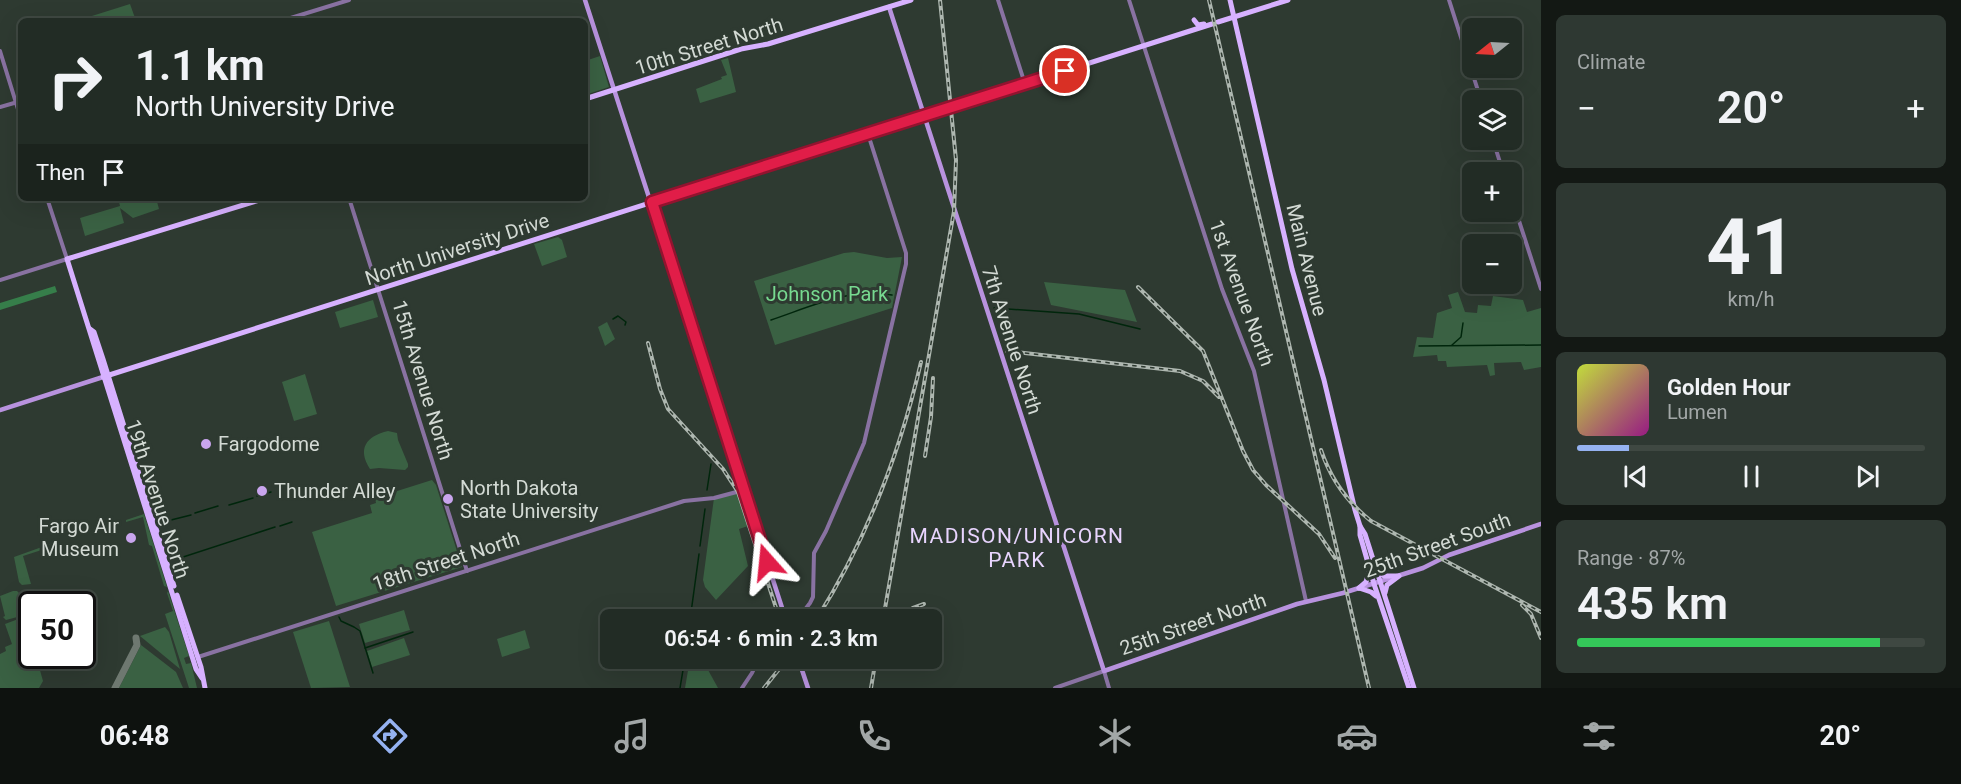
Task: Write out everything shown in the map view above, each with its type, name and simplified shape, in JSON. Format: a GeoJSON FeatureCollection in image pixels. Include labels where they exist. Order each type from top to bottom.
{"type":"FeatureCollection","features":[{"type":"Feature","properties":{"kind":"main road"},"geometry":{"type":"LineString","coordinates":[[585,0],[782,609]]}},
{"type":"Feature","properties":{"kind":"main road","name":"10th Street North"},"geometry":{"type":"LineString","coordinates":[[588,98],[741,49],[768,44],[888,3],[911,0]]}},
{"type":"Feature","properties":{"kind":"main road","name":"Main Avenue"},"geometry":{"type":"LineString","coordinates":[[1230,0],[1292,269],[1324,380],[1360,526],[1360,535],[1369,567],[1388,609],[1412,687]]}},
{"type":"Feature","properties":{"kind":"main road","name":"North University Drive"},"geometry":{"type":"LineString","coordinates":[[0,410],[1288,0]]}},
{"type":"Feature","properties":{"kind":"main road","name":"7th Avenue North"},"geometry":{"type":"LineString","coordinates":[[888,3],[1104,671]]}},
{"type":"Feature","properties":{"kind":"main road"},"geometry":{"type":"LineString","coordinates":[[1194,20],[1200,25],[1215,22]]}},
{"type":"Feature","properties":{"kind":"main road"},"geometry":{"type":"LineString","coordinates":[[67,259],[256,201]]}},
{"type":"Feature","properties":{"kind":"main road","name":"19th Avenue North"},"geometry":{"type":"LineString","coordinates":[[67,259],[90,329],[89,334],[140,475],[195,657]]}},
{"type":"Feature","properties":{"kind":"main road","name":"19th Avenue North"},"geometry":{"type":"LineString","coordinates":[[106,376],[126,450],[205,688]]}},
{"type":"Feature","properties":{"kind":"main road"},"geometry":{"type":"LineString","coordinates":[[126,450],[130,450],[137,473],[140,475]]}},
{"type":"Feature","properties":{"kind":"main road","name":"25th Street South"},"geometry":{"type":"LineString","coordinates":[[1343,593],[1423,568],[1467,548],[1541,524]]}},
{"type":"Feature","properties":{"kind":"main road","name":"Main Avenue"},"geometry":{"type":"LineString","coordinates":[[1360,526],[1365,534],[1376,570],[1380,602],[1397,657],[1401,658],[1412,687]]}},
{"type":"Feature","properties":{"kind":"main road"},"geometry":{"type":"LineString","coordinates":[[1369,567],[1368,580],[1359,588],[1374,593],[1380,602]]}},
{"type":"Feature","properties":{"kind":"main road"},"geometry":{"type":"LineString","coordinates":[[1376,570],[1382,575],[1399,576]]}},
{"type":"Feature","properties":{"kind":"main road"},"geometry":{"type":"LineString","coordinates":[[1388,609],[1386,587],[1399,576]]}},
{"type":"Feature","properties":{"kind":"main road","name":"25th Street North"},"geometry":{"type":"LineString","coordinates":[[1104,671],[1306,602],[1343,593]]}},
{"type":"Feature","properties":{"kind":"main road"},"geometry":{"type":"LineString","coordinates":[[802,669],[808,688]]}},
{"type":"Feature","properties":{"kind":"street"},"geometry":{"type":"LineString","coordinates":[[291,18],[349,0]]}},
{"type":"Feature","properties":{"kind":"street"},"geometry":{"type":"LineString","coordinates":[[998,0],[1025,84]]}},
{"type":"Feature","properties":{"kind":"street","name":"1st Avenue North"},"geometry":{"type":"LineString","coordinates":[[1130,0],[1224,297],[1254,371],[1306,602]]}},
{"type":"Feature","properties":{"kind":"street"},"geometry":{"type":"LineString","coordinates":[[1449,0],[1478,90]]}},
{"type":"Feature","properties":{"kind":"street"},"geometry":{"type":"LineString","coordinates":[[0,51],[18,102],[0,107]]}},
{"type":"Feature","properties":{"kind":"street"},"geometry":{"type":"LineString","coordinates":[[805,609],[813,597],[814,554],[864,443],[906,264],[906,253],[867,134]]}},
{"type":"Feature","properties":{"kind":"street","name":"19th Avenue North"},"geometry":{"type":"LineString","coordinates":[[48,201],[67,259]]}},
{"type":"Feature","properties":{"kind":"street","name":"15th Avenue North"},"geometry":{"type":"LineString","coordinates":[[350,201],[467,571]]}},
{"type":"Feature","properties":{"kind":"street"},"geometry":{"type":"LineString","coordinates":[[1519,222],[1541,289]]}},
{"type":"Feature","properties":{"kind":"street"},"geometry":{"type":"LineString","coordinates":[[0,280],[67,259]]}},
{"type":"Feature","properties":{"kind":"street","name":"18th Street North"},"geometry":{"type":"LineString","coordinates":[[195,657],[684,501],[714,498],[744,490]]}},
{"type":"Feature","properties":{"kind":"street"},"geometry":{"type":"LineString","coordinates":[[742,688],[754,669]]}},
{"type":"Feature","properties":{"kind":"street","name":"25th Street North"},"geometry":{"type":"LineString","coordinates":[[1055,688],[1104,671]]}},
{"type":"Feature","properties":{"kind":"street","name":"7th Avenue North"},"geometry":{"type":"LineString","coordinates":[[1104,671],[1109,688]]}},
{"type":"Feature","properties":{"kind":"green space"},"geometry":{"type":"Polygon","coordinates":[[[130,4],[135,18],[86,18],[130,4]]]}},
{"type":"Feature","properties":{"kind":"green space"},"geometry":{"type":"Polygon","coordinates":[[[600,56],[609,87],[588,94],[588,60],[600,56]]]}},
{"type":"Feature","properties":{"kind":"green space"},"geometry":{"type":"Polygon","coordinates":[[[728,58],[736,92],[700,103],[696,89],[727,75],[721,60],[728,58]]]}},
{"type":"Feature","properties":{"kind":"green space"},"geometry":{"type":"Polygon","coordinates":[[[119,201],[157,201],[159,209],[133,218],[120,208],[124,223],[85,236],[80,218],[120,206],[119,201]]]}},
{"type":"Feature","properties":{"kind":"green space"},"geometry":{"type":"Polygon","coordinates":[[[558,237],[562,240],[567,257],[542,266],[534,244],[558,237]]]}},
{"type":"Feature","properties":{"kind":"green space","name":"Johnson Park"},"geometry":{"type":"Polygon","coordinates":[[[854,252],[887,258],[902,257],[892,308],[775,345],[754,281],[844,253],[854,252]]]}},
{"type":"Feature","properties":{"kind":"green space"},"geometry":{"type":"Polygon","coordinates":[[[1044,282],[1125,290],[1137,322],[1051,305],[1044,282]]]}},
{"type":"Feature","properties":{"kind":"green space"},"geometry":{"type":"Polygon","coordinates":[[[55,286],[57,292],[0,310],[0,303],[55,286]]]}},
{"type":"Feature","properties":{"kind":"green space"},"geometry":{"type":"Polygon","coordinates":[[[1458,292],[1465,312],[1477,313],[1478,305],[1491,306],[1493,296],[1523,300],[1527,312],[1541,308],[1541,367],[1524,370],[1521,362],[1494,363],[1495,375],[1490,376],[1487,365],[1447,367],[1446,361],[1438,361],[1437,355],[1413,357],[1417,337],[1433,338],[1437,313],[1452,308],[1448,295],[1458,292]]]}},
{"type":"Feature","properties":{"kind":"green space"},"geometry":{"type":"Polygon","coordinates":[[[373,300],[378,317],[340,328],[335,312],[373,300]]]}},
{"type":"Feature","properties":{"kind":"green space"},"geometry":{"type":"Polygon","coordinates":[[[607,322],[615,339],[605,346],[598,327],[607,322]]]}},
{"type":"Feature","properties":{"kind":"green space"},"geometry":{"type":"Polygon","coordinates":[[[305,374],[317,414],[294,421],[282,382],[305,374]]]}},
{"type":"Feature","properties":{"kind":"green space"},"geometry":{"type":"Polygon","coordinates":[[[388,431],[397,433],[408,464],[405,470],[370,469],[366,462],[364,450],[366,444],[374,436],[388,431]]]}},
{"type":"Feature","properties":{"kind":"green space"},"geometry":{"type":"Polygon","coordinates":[[[432,480],[436,485],[462,567],[336,606],[312,532],[372,513],[370,505],[376,503],[375,498],[432,480]]]}},
{"type":"Feature","properties":{"kind":"green space"},"geometry":{"type":"Polygon","coordinates":[[[738,492],[748,526],[739,529],[748,566],[716,600],[705,587],[703,580],[714,498],[738,492]]]}},
{"type":"Feature","properties":{"kind":"green space"},"geometry":{"type":"Polygon","coordinates":[[[144,514],[167,587],[164,586],[152,546],[149,545],[143,517],[126,522],[126,520],[144,514]]]}},
{"type":"Feature","properties":{"kind":"green space"},"geometry":{"type":"Polygon","coordinates":[[[53,543],[54,546],[23,556],[31,584],[22,585],[19,582],[14,557],[53,543]]]}},
{"type":"Feature","properties":{"kind":"green space"},"geometry":{"type":"Polygon","coordinates":[[[13,591],[18,592],[18,617],[6,620],[3,617],[5,616],[0,596],[13,591]]]}},
{"type":"Feature","properties":{"kind":"green space"},"geometry":{"type":"Polygon","coordinates":[[[168,591],[189,656],[184,658],[186,664],[191,663],[197,688],[189,688],[165,614],[173,611],[168,591]]]}},
{"type":"Feature","properties":{"kind":"green space"},"geometry":{"type":"Polygon","coordinates":[[[404,610],[410,630],[365,643],[359,624],[404,610]]]}},
{"type":"Feature","properties":{"kind":"green space"},"geometry":{"type":"Polygon","coordinates":[[[18,619],[18,669],[40,669],[43,681],[39,688],[0,688],[0,654],[6,651],[5,647],[12,644],[5,624],[18,619]]]}},
{"type":"Feature","properties":{"kind":"green space"},"geometry":{"type":"Polygon","coordinates":[[[329,621],[350,687],[311,688],[293,632],[329,621]]]}},
{"type":"Feature","properties":{"kind":"green space"},"geometry":{"type":"Polygon","coordinates":[[[165,627],[169,632],[180,669],[140,636],[165,627]]]}},
{"type":"Feature","properties":{"kind":"green space"},"geometry":{"type":"Polygon","coordinates":[[[525,630],[530,648],[502,657],[497,639],[525,630]]]}},
{"type":"Feature","properties":{"kind":"green space"},"geometry":{"type":"Polygon","coordinates":[[[404,638],[410,655],[372,667],[367,651],[404,638]]]}},
{"type":"Feature","properties":{"kind":"green space"},"geometry":{"type":"Polygon","coordinates":[[[141,645],[176,672],[183,688],[119,688],[141,645]]]}},
{"type":"Feature","properties":{"kind":"green space"},"geometry":{"type":"Polygon","coordinates":[[[688,669],[708,669],[718,688],[685,688],[688,669]]]}},
{"type":"Feature","properties":{"kind":"waterway"},"geometry":{"type":"LineString","coordinates":[[771,320],[846,296],[877,293],[892,295]]}},
{"type":"Feature","properties":{"kind":"waterway"},"geometry":{"type":"LineString","coordinates":[[994,308],[1079,314],[1140,329]]}},
{"type":"Feature","properties":{"kind":"waterway"},"geometry":{"type":"LineString","coordinates":[[613,319],[618,316],[626,322],[625,325]]}},
{"type":"Feature","properties":{"kind":"waterway"},"geometry":{"type":"LineString","coordinates":[[1452,345],[1461,337],[1463,323]]}},
{"type":"Feature","properties":{"kind":"waterway"},"geometry":{"type":"LineString","coordinates":[[1419,346],[1541,345]]}},
{"type":"Feature","properties":{"kind":"waterway"},"geometry":{"type":"LineString","coordinates":[[707,490],[711,464]]}},
{"type":"Feature","properties":{"kind":"waterway"},"geometry":{"type":"LineString","coordinates":[[257,496],[271,492]]}},
{"type":"Feature","properties":{"kind":"waterway"},"geometry":{"type":"LineString","coordinates":[[229,505],[253,498]]}},
{"type":"Feature","properties":{"kind":"waterway"},"geometry":{"type":"LineString","coordinates":[[195,513],[218,506]]}},
{"type":"Feature","properties":{"kind":"waterway"},"geometry":{"type":"LineString","coordinates":[[700,546],[705,509]]}},
{"type":"Feature","properties":{"kind":"waterway"},"geometry":{"type":"LineString","coordinates":[[167,521],[191,515]]}},
{"type":"Feature","properties":{"kind":"waterway"},"geometry":{"type":"LineString","coordinates":[[280,526],[292,522]]}},
{"type":"Feature","properties":{"kind":"waterway"},"geometry":{"type":"LineString","coordinates":[[177,559],[275,527]]}},
{"type":"Feature","properties":{"kind":"waterway"},"geometry":{"type":"LineString","coordinates":[[692,609],[699,554]]}},
{"type":"Feature","properties":{"kind":"waterway"},"geometry":{"type":"LineString","coordinates":[[339,617],[341,621],[360,631],[373,673]]}},
{"type":"Feature","properties":{"kind":"waterway"},"geometry":{"type":"LineString","coordinates":[[365,648],[413,632]]}},
{"type":"Feature","properties":{"kind":"waterway"},"geometry":{"type":"LineString","coordinates":[[680,688],[683,669]]}},
{"type":"Feature","properties":{"kind":"taxiway"},"geometry":{"type":"LineString","coordinates":[[115,688],[137,645],[136,638]]}},
{"type":"Feature","properties":{"kind":"railway"},"geometry":{"type":"LineString","coordinates":[[885,609],[954,211],[956,160],[940,0]]}},
{"type":"Feature","properties":{"kind":"railway"},"geometry":{"type":"LineString","coordinates":[[1209,0],[1369,688]]}},
{"type":"Feature","properties":{"kind":"railway"},"geometry":{"type":"LineString","coordinates":[[1138,287],[1203,351],[1243,451],[1253,470],[1319,534],[1335,558]]}},
{"type":"Feature","properties":{"kind":"railway"},"geometry":{"type":"LineString","coordinates":[[648,343],[660,389],[668,409],[723,469],[738,492],[776,609]]}},
{"type":"Feature","properties":{"kind":"railway"},"geometry":{"type":"LineString","coordinates":[[1007,351],[1180,371],[1203,381],[1219,397]]}},
{"type":"Feature","properties":{"kind":"railway"},"geometry":{"type":"LineString","coordinates":[[823,609],[851,559],[879,496],[903,430],[921,362]]}},
{"type":"Feature","properties":{"kind":"railway"},"geometry":{"type":"LineString","coordinates":[[925,456],[931,417],[933,378]]}},
{"type":"Feature","properties":{"kind":"railway"},"geometry":{"type":"LineString","coordinates":[[1321,450],[1341,490],[1371,521],[1541,612]]}},
{"type":"Feature","properties":{"kind":"railway"},"geometry":{"type":"LineString","coordinates":[[912,609],[924,604]]}},
{"type":"Feature","properties":{"kind":"railway"},"geometry":{"type":"LineString","coordinates":[[1522,605],[1531,614],[1541,638]]}},
{"type":"Feature","properties":{"kind":"railway"},"geometry":{"type":"LineString","coordinates":[[764,688],[779,669]]}},
{"type":"Feature","properties":{"kind":"railway"},"geometry":{"type":"LineString","coordinates":[[871,688],[874,669]]}},
{"type":"Feature","properties":{"kind":"place","name":"Fargodome"},"geometry":{"type":"Point","coordinates":[206,444]}},
{"type":"Feature","properties":{"kind":"place","name":"Thunder Alley"},"geometry":{"type":"Point","coordinates":[262,491]}},
{"type":"Feature","properties":{"kind":"place","name":"North Dakota State University"},"geometry":{"type":"Point","coordinates":[448,499]}},
{"type":"Feature","properties":{"kind":"place","name":"Fargo Air Museum"},"geometry":{"type":"Point","coordinates":[131,538]}},
{"type":"Feature","properties":{"kind":"district","name":"MADISON/UNICORN PARK"},"geometry":{"type":"Point","coordinates":[1017,548]}},
{"type":"Feature","properties":{"kind":"route"},"geometry":{"type":"LineString","coordinates":[[767,562],[652,202],[1065,71]]}}]}
